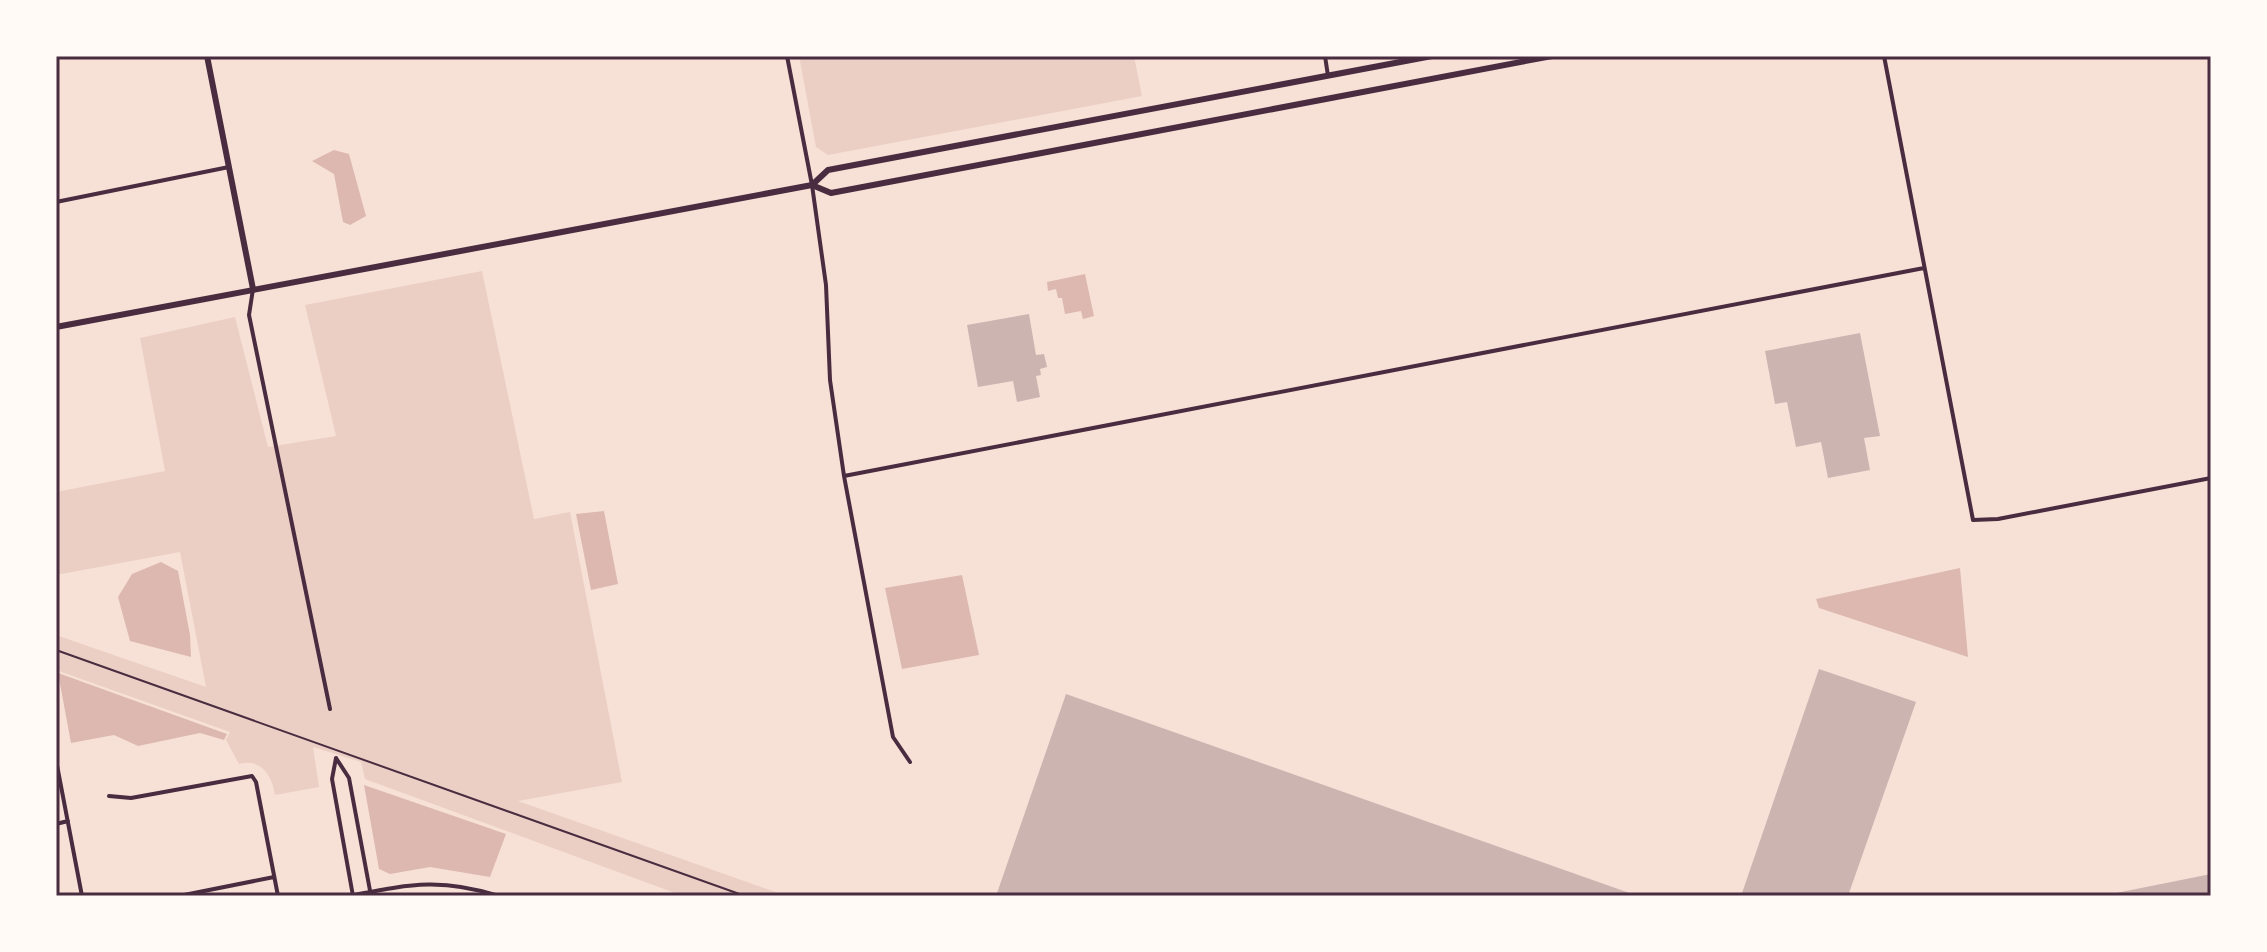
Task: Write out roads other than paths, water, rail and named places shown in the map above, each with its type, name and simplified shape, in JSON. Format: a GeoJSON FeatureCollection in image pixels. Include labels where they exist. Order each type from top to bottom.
{"type":"FeatureCollection","features":[{"type":"Feature","properties":{"kind":"main road"},"geometry":{"type":"LineString","coordinates":[[207,56],[253,289]]}},
{"type":"Feature","properties":{"kind":"main road"},"geometry":{"type":"LineString","coordinates":[[56,327],[812,185],[828,170],[1432,56]]}},
{"type":"Feature","properties":{"kind":"main road"},"geometry":{"type":"LineString","coordinates":[[812,185],[831,193],[1552,56]]}},
{"type":"Feature","properties":{"kind":"street"},"geometry":{"type":"LineString","coordinates":[[787,56],[812,185],[829,307],[830,380],[844,476],[893,737],[910,762]]}},
{"type":"Feature","properties":{"kind":"street"},"geometry":{"type":"LineString","coordinates":[[1325,56],[1328,76]]}},
{"type":"Feature","properties":{"kind":"street"},"geometry":{"type":"LineString","coordinates":[[1884,56],[1973,520],[1998,519],[2211,478]]}},
{"type":"Feature","properties":{"kind":"street"},"geometry":{"type":"LineString","coordinates":[[56,202],[229,167]]}},
{"type":"Feature","properties":{"kind":"street"},"geometry":{"type":"LineString","coordinates":[[844,476],[1924,268]]}},
{"type":"Feature","properties":{"kind":"street"},"geometry":{"type":"LineString","coordinates":[[253,289],[249,315],[330,709]]}},
{"type":"Feature","properties":{"kind":"street"},"geometry":{"type":"LineString","coordinates":[[370,894],[349,778],[336,758],[332,779],[353,896],[370,894],[434,883],[462,886],[499,896]]}},
{"type":"Feature","properties":{"kind":"street"},"geometry":{"type":"LineString","coordinates":[[56,760],[82,896]]}},
{"type":"Feature","properties":{"kind":"street"},"geometry":{"type":"LineString","coordinates":[[109,796],[131,798],[252,776],[256,782],[278,896]]}},
{"type":"Feature","properties":{"kind":"street"},"geometry":{"type":"LineString","coordinates":[[56,824],[68,821]]}},
{"type":"Feature","properties":{"kind":"street"},"geometry":{"type":"LineString","coordinates":[[179,896],[274,877]]}}]}
